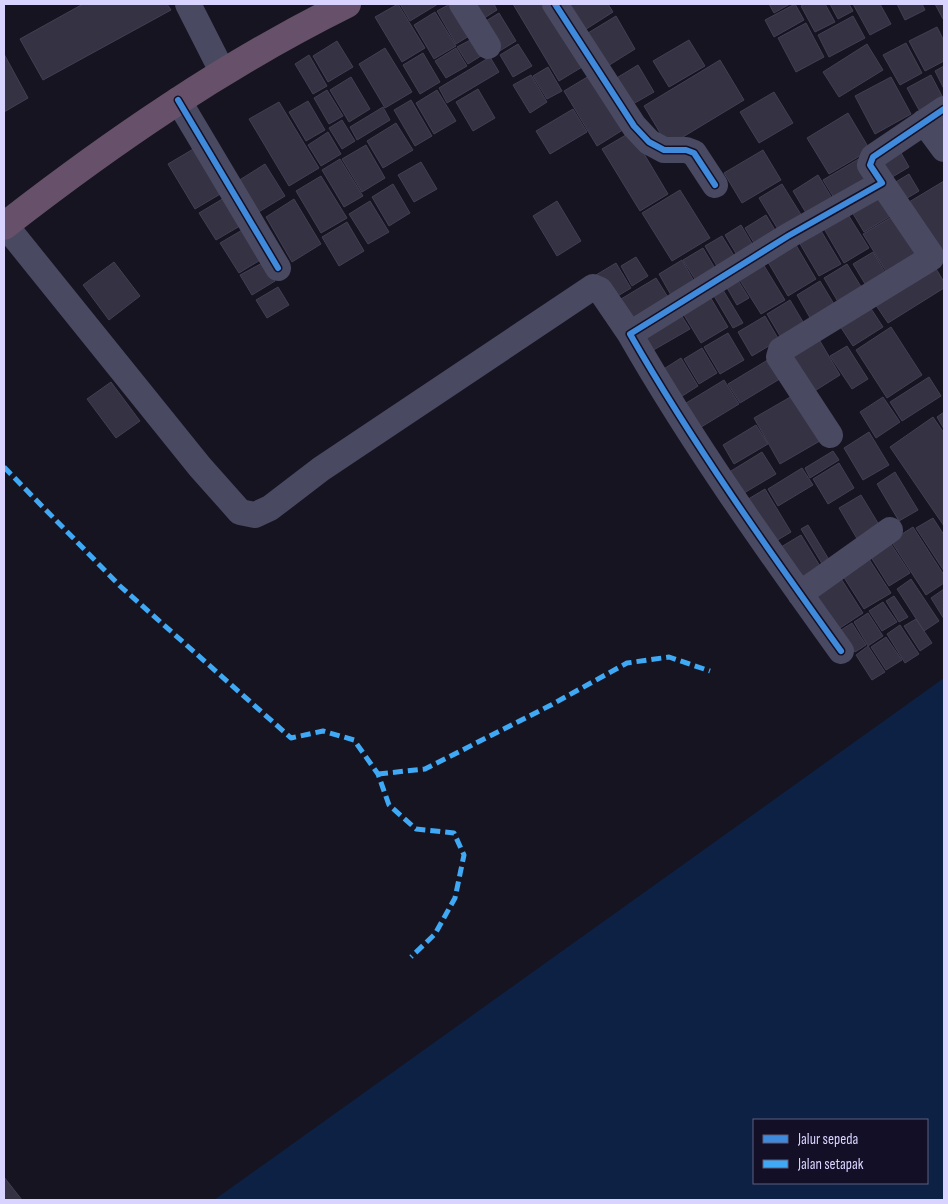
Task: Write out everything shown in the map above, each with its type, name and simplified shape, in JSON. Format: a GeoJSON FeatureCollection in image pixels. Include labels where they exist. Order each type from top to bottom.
{"type":"FeatureCollection","features":[{"type":"Feature","properties":{"kind":"highway"},"geometry":{"type":"LineString","coordinates":[[4,225],[92,158],[178,100],[341,5]]}},
{"type":"Feature","properties":{"kind":"street"},"geometry":{"type":"LineString","coordinates":[[188,4],[223,73]]}},
{"type":"Feature","properties":{"kind":"street"},"geometry":{"type":"LineString","coordinates":[[462,4],[488,46]]}},
{"type":"Feature","properties":{"kind":"street"},"geometry":{"type":"LineString","coordinates":[[555,4],[634,126],[649,142],[664,150],[686,150],[694,153],[715,185]]}},
{"type":"Feature","properties":{"kind":"street"},"geometry":{"type":"LineString","coordinates":[[178,100],[278,268]]}},
{"type":"Feature","properties":{"kind":"street"},"geometry":{"type":"LineString","coordinates":[[830,434],[778,354],[781,350],[931,258],[931,255],[870,165],[872,157],[934,116],[944,150]]}},
{"type":"Feature","properties":{"kind":"street"},"geometry":{"type":"LineString","coordinates":[[630,334],[788,236],[882,183]]}},
{"type":"Feature","properties":{"kind":"street"},"geometry":{"type":"LineString","coordinates":[[4,225],[200,467],[240,512],[256,515],[270,508],[321,469],[594,287],[600,290],[630,334],[687,430],[841,652]]}},
{"type":"Feature","properties":{"kind":"street"},"geometry":{"type":"LineString","coordinates":[[800,594],[890,530]]}},
{"type":"Feature","properties":{"kind":"water"},"geometry":{"type":"Polygon","coordinates":[[[944,678],[944,1200],[214,1200],[944,678]]]}},
{"type":"Feature","properties":{"kind":"building"},"geometry":{"type":"Polygon","coordinates":[[[83,4],[167,4],[171,10],[43,80],[20,39],[83,4]]]}},
{"type":"Feature","properties":{"kind":"building"},"geometry":{"type":"Polygon","coordinates":[[[398,4],[425,48],[402,62],[375,17],[398,4]]]}},
{"type":"Feature","properties":{"kind":"building"},"geometry":{"type":"Polygon","coordinates":[[[400,4],[438,4],[410,21],[400,4]]]}},
{"type":"Feature","properties":{"kind":"building"},"geometry":{"type":"Polygon","coordinates":[[[450,4],[474,33],[456,44],[437,11],[450,4]]]}},
{"type":"Feature","properties":{"kind":"building"},"geometry":{"type":"Polygon","coordinates":[[[468,4],[494,4],[497,10],[478,22],[468,4]]]}},
{"type":"Feature","properties":{"kind":"building"},"geometry":{"type":"Polygon","coordinates":[[[513,4],[551,4],[587,64],[559,81],[513,4]]]}},
{"type":"Feature","properties":{"kind":"building"},"geometry":{"type":"Polygon","coordinates":[[[562,4],[608,4],[613,12],[580,33],[562,4]]]}},
{"type":"Feature","properties":{"kind":"building"},"geometry":{"type":"Polygon","coordinates":[[[769,4],[790,4],[774,13],[769,4]]]}},
{"type":"Feature","properties":{"kind":"building"},"geometry":{"type":"Polygon","coordinates":[[[795,4],[804,20],[774,37],[765,20],[795,4]]]}},
{"type":"Feature","properties":{"kind":"building"},"geometry":{"type":"Polygon","coordinates":[[[805,4],[825,4],[835,22],[815,32],[801,6],[805,4]]]}},
{"type":"Feature","properties":{"kind":"building"},"geometry":{"type":"Polygon","coordinates":[[[830,4],[849,4],[853,11],[838,19],[830,4]]]}},
{"type":"Feature","properties":{"kind":"building"},"geometry":{"type":"Polygon","coordinates":[[[853,4],[880,4],[891,24],[870,35],[853,4]]]}},
{"type":"Feature","properties":{"kind":"building"},"geometry":{"type":"Polygon","coordinates":[[[897,4],[922,4],[925,10],[905,20],[897,4]]]}},
{"type":"Feature","properties":{"kind":"building"},"geometry":{"type":"Polygon","coordinates":[[[935,4],[944,4],[943,19],[935,4]]]}},
{"type":"Feature","properties":{"kind":"building"},"geometry":{"type":"Polygon","coordinates":[[[435,12],[456,46],[434,59],[414,25],[435,12]]]}},
{"type":"Feature","properties":{"kind":"building"},"geometry":{"type":"Polygon","coordinates":[[[499,13],[516,41],[498,52],[481,24],[499,13]]]}},
{"type":"Feature","properties":{"kind":"building"},"geometry":{"type":"Polygon","coordinates":[[[616,16],[635,49],[603,69],[583,36],[616,16]]]}},
{"type":"Feature","properties":{"kind":"building"},"geometry":{"type":"Polygon","coordinates":[[[853,16],[865,38],[829,57],[818,35],[853,16]]]}},
{"type":"Feature","properties":{"kind":"building"},"geometry":{"type":"Polygon","coordinates":[[[806,23],[824,57],[796,72],[778,38],[806,23]]]}},
{"type":"Feature","properties":{"kind":"building"},"geometry":{"type":"Polygon","coordinates":[[[937,27],[944,41],[944,61],[925,71],[909,41],[937,27]]]}},
{"type":"Feature","properties":{"kind":"building"},"geometry":{"type":"Polygon","coordinates":[[[474,38],[484,54],[468,64],[457,47],[474,38]]]}},
{"type":"Feature","properties":{"kind":"building"},"geometry":{"type":"Polygon","coordinates":[[[689,40],[705,66],[669,87],[653,61],[689,40]]]}},
{"type":"Feature","properties":{"kind":"building"},"geometry":{"type":"Polygon","coordinates":[[[337,41],[353,67],[328,82],[313,56],[337,41]]]}},
{"type":"Feature","properties":{"kind":"building"},"geometry":{"type":"Polygon","coordinates":[[[906,43],[922,73],[900,85],[883,55],[906,43]]]}},
{"type":"Feature","properties":{"kind":"building"},"geometry":{"type":"Polygon","coordinates":[[[518,44],[532,66],[513,77],[500,55],[518,44]]]}},
{"type":"Feature","properties":{"kind":"building"},"geometry":{"type":"Polygon","coordinates":[[[867,44],[883,70],[839,97],[823,72],[867,44]]]}},
{"type":"Feature","properties":{"kind":"building"},"geometry":{"type":"Polygon","coordinates":[[[385,48],[412,92],[385,108],[359,64],[385,48]]]}},
{"type":"Feature","properties":{"kind":"building"},"geometry":{"type":"Polygon","coordinates":[[[456,48],[467,66],[446,78],[435,61],[456,48]]]}},
{"type":"Feature","properties":{"kind":"building"},"geometry":{"type":"Polygon","coordinates":[[[423,53],[440,82],[420,94],[403,65],[423,53]]]}},
{"type":"Feature","properties":{"kind":"building"},"geometry":{"type":"Polygon","coordinates":[[[4,54],[28,98],[4,112],[4,54]]]}},
{"type":"Feature","properties":{"kind":"building"},"geometry":{"type":"Polygon","coordinates":[[[309,55],[327,86],[313,94],[295,64],[309,55]]]}},
{"type":"Feature","properties":{"kind":"building"},"geometry":{"type":"Polygon","coordinates":[[[490,57],[499,72],[447,103],[439,88],[490,57]]]}},
{"type":"Feature","properties":{"kind":"building"},"geometry":{"type":"Polygon","coordinates":[[[720,60],[744,100],[668,146],[644,106],[720,60]]]}},
{"type":"Feature","properties":{"kind":"building"},"geometry":{"type":"Polygon","coordinates":[[[638,65],[654,92],[626,108],[610,82],[638,65]]]}},
{"type":"Feature","properties":{"kind":"building"},"geometry":{"type":"Polygon","coordinates":[[[944,66],[944,89],[935,71],[944,66]]]}},
{"type":"Feature","properties":{"kind":"building"},"geometry":{"type":"Polygon","coordinates":[[[548,67],[562,91],[547,99],[533,76],[548,67]]]}},
{"type":"Feature","properties":{"kind":"building"},"geometry":{"type":"Polygon","coordinates":[[[594,73],[626,128],[597,146],[564,91],[594,73]]]}},
{"type":"Feature","properties":{"kind":"building"},"geometry":{"type":"Polygon","coordinates":[[[531,75],[547,102],[530,113],[513,85],[531,75]]]}},
{"type":"Feature","properties":{"kind":"building"},"geometry":{"type":"Polygon","coordinates":[[[931,75],[943,98],[919,110],[907,88],[931,75]]]}},
{"type":"Feature","properties":{"kind":"building"},"geometry":{"type":"Polygon","coordinates":[[[351,77],[370,109],[349,122],[330,90],[351,77]]]}},
{"type":"Feature","properties":{"kind":"building"},"geometry":{"type":"Polygon","coordinates":[[[891,77],[911,114],[875,134],[855,96],[891,77]]]}},
{"type":"Feature","properties":{"kind":"building"},"geometry":{"type":"Polygon","coordinates":[[[478,89],[495,118],[473,131],[456,102],[478,89]]]}},
{"type":"Feature","properties":{"kind":"building"},"geometry":{"type":"Polygon","coordinates":[[[327,90],[343,116],[329,124],[314,98],[327,90]]]}},
{"type":"Feature","properties":{"kind":"building"},"geometry":{"type":"Polygon","coordinates":[[[437,90],[456,121],[434,134],[416,103],[437,90]]]}},
{"type":"Feature","properties":{"kind":"building"},"geometry":{"type":"Polygon","coordinates":[[[774,92],[793,123],[759,143],[740,112],[774,92]]]}},
{"type":"Feature","properties":{"kind":"building"},"geometry":{"type":"Polygon","coordinates":[[[411,100],[432,136],[415,146],[394,110],[411,100]]]}},
{"type":"Feature","properties":{"kind":"building"},"geometry":{"type":"Polygon","coordinates":[[[308,101],[325,130],[306,141],[289,112],[308,101]]]}},
{"type":"Feature","properties":{"kind":"building"},"geometry":{"type":"Polygon","coordinates":[[[279,102],[319,168],[289,186],[249,119],[279,102]]]}},
{"type":"Feature","properties":{"kind":"building"},"geometry":{"type":"Polygon","coordinates":[[[383,107],[390,120],[357,140],[350,127],[383,107]]]}},
{"type":"Feature","properties":{"kind":"building"},"geometry":{"type":"Polygon","coordinates":[[[573,109],[587,132],[550,154],[536,131],[573,109]]]}},
{"type":"Feature","properties":{"kind":"building"},"geometry":{"type":"Polygon","coordinates":[[[848,113],[870,150],[829,174],[807,138],[848,113]]]}},
{"type":"Feature","properties":{"kind":"building"},"geometry":{"type":"Polygon","coordinates":[[[342,120],[355,141],[342,149],[329,128],[342,120]]]}},
{"type":"Feature","properties":{"kind":"building"},"geometry":{"type":"Polygon","coordinates":[[[396,123],[413,150],[383,168],[367,141],[396,123]]]}},
{"type":"Feature","properties":{"kind":"building"},"geometry":{"type":"Polygon","coordinates":[[[328,132],[341,154],[321,166],[308,145],[328,132]]]}},
{"type":"Feature","properties":{"kind":"building"},"geometry":{"type":"Polygon","coordinates":[[[631,132],[668,194],[640,211],[602,149],[631,132]]]}},
{"type":"Feature","properties":{"kind":"building"},"geometry":{"type":"Polygon","coordinates":[[[366,145],[385,178],[362,192],[342,159],[366,145]]]}},
{"type":"Feature","properties":{"kind":"building"},"geometry":{"type":"Polygon","coordinates":[[[195,148],[222,193],[195,209],[168,164],[195,148]]]}},
{"type":"Feature","properties":{"kind":"building"},"geometry":{"type":"Polygon","coordinates":[[[763,150],[781,180],[742,203],[724,173],[763,150]]]}},
{"type":"Feature","properties":{"kind":"building"},"geometry":{"type":"Polygon","coordinates":[[[900,151],[909,167],[884,182],[874,166],[900,151]]]}},
{"type":"Feature","properties":{"kind":"building"},"geometry":{"type":"Polygon","coordinates":[[[862,157],[878,182],[839,206],[823,180],[862,157]]]}},
{"type":"Feature","properties":{"kind":"building"},"geometry":{"type":"Polygon","coordinates":[[[340,159],[363,196],[344,207],[322,170],[340,159]]]}},
{"type":"Feature","properties":{"kind":"building"},"geometry":{"type":"Polygon","coordinates":[[[421,162],[437,189],[414,202],[398,175],[421,162]]]}},
{"type":"Feature","properties":{"kind":"building"},"geometry":{"type":"Polygon","coordinates":[[[265,164],[285,196],[257,213],[238,181],[265,164]]]}},
{"type":"Feature","properties":{"kind":"building"},"geometry":{"type":"Polygon","coordinates":[[[909,174],[919,191],[904,200],[894,183],[909,174]]]}},
{"type":"Feature","properties":{"kind":"building"},"geometry":{"type":"Polygon","coordinates":[[[818,175],[835,203],[809,218],[793,191],[818,175]]]}},
{"type":"Feature","properties":{"kind":"building"},"geometry":{"type":"Polygon","coordinates":[[[321,176],[347,218],[321,233],[296,191],[321,176]]]}},
{"type":"Feature","properties":{"kind":"building"},"geometry":{"type":"Polygon","coordinates":[[[944,181],[944,258],[938,262],[904,205],[944,181]]]}},
{"type":"Feature","properties":{"kind":"building"},"geometry":{"type":"Polygon","coordinates":[[[393,184],[410,213],[389,226],[372,197],[393,184]]]}},
{"type":"Feature","properties":{"kind":"building"},"geometry":{"type":"Polygon","coordinates":[[[782,184],[805,221],[782,236],[759,198],[782,184]]]}},
{"type":"Feature","properties":{"kind":"building"},"geometry":{"type":"Polygon","coordinates":[[[680,190],[710,238],[672,261],[642,213],[680,190]]]}},
{"type":"Feature","properties":{"kind":"building"},"geometry":{"type":"Polygon","coordinates":[[[885,192],[897,212],[864,232],[852,212],[885,192]]]}},
{"type":"Feature","properties":{"kind":"building"},"geometry":{"type":"Polygon","coordinates":[[[229,195],[245,223],[216,240],[199,213],[229,195]]]}},
{"type":"Feature","properties":{"kind":"building"},"geometry":{"type":"Polygon","coordinates":[[[294,199],[321,244],[292,262],[266,217],[294,199]]]}},
{"type":"Feature","properties":{"kind":"building"},"geometry":{"type":"Polygon","coordinates":[[[370,201],[389,232],[368,244],[349,214],[370,201]]]}},
{"type":"Feature","properties":{"kind":"building"},"geometry":{"type":"Polygon","coordinates":[[[557,201],[581,241],[557,256],[533,216],[557,201]]]}},
{"type":"Feature","properties":{"kind":"building"},"geometry":{"type":"Polygon","coordinates":[[[900,212],[928,259],[892,281],[863,234],[900,212]]]}},
{"type":"Feature","properties":{"kind":"building"},"geometry":{"type":"Polygon","coordinates":[[[847,213],[869,248],[844,263],[823,227],[847,213]]]}},
{"type":"Feature","properties":{"kind":"building"},"geometry":{"type":"Polygon","coordinates":[[[766,215],[778,235],[757,248],[745,228],[766,215]]]}},
{"type":"Feature","properties":{"kind":"building"},"geometry":{"type":"Polygon","coordinates":[[[347,222],[364,251],[339,266],[322,237],[347,222]]]}},
{"type":"Feature","properties":{"kind":"building"},"geometry":{"type":"Polygon","coordinates":[[[817,224],[841,264],[819,276],[796,237],[817,224]]]}},
{"type":"Feature","properties":{"kind":"building"},"geometry":{"type":"Polygon","coordinates":[[[741,225],[757,252],[741,262],[725,235],[741,225]]]}},
{"type":"Feature","properties":{"kind":"building"},"geometry":{"type":"Polygon","coordinates":[[[244,229],[262,259],[239,273],[220,243],[244,229]]]}},
{"type":"Feature","properties":{"kind":"building"},"geometry":{"type":"Polygon","coordinates":[[[722,236],[738,262],[721,273],[705,246],[722,236]]]}},
{"type":"Feature","properties":{"kind":"building"},"geometry":{"type":"Polygon","coordinates":[[[793,240],[816,279],[788,296],[765,257],[793,240]]]}},
{"type":"Feature","properties":{"kind":"building"},"geometry":{"type":"Polygon","coordinates":[[[703,248],[719,275],[700,287],[683,260],[703,248]]]}},
{"type":"Feature","properties":{"kind":"building"},"geometry":{"type":"Polygon","coordinates":[[[873,252],[890,281],[870,292],[853,264],[873,252]]]}},
{"type":"Feature","properties":{"kind":"building"},"geometry":{"type":"Polygon","coordinates":[[[636,257],[648,276],[632,286],[621,266],[636,257]]]}},
{"type":"Feature","properties":{"kind":"building"},"geometry":{"type":"Polygon","coordinates":[[[760,259],[785,300],[761,314],[736,274],[760,259]]]}},
{"type":"Feature","properties":{"kind":"building"},"geometry":{"type":"Polygon","coordinates":[[[682,260],[699,290],[676,304],[659,274],[682,260]]]}},
{"type":"Feature","properties":{"kind":"building"},"geometry":{"type":"Polygon","coordinates":[[[114,262],[140,296],[109,320],[83,285],[114,262]]]}},
{"type":"Feature","properties":{"kind":"building"},"geometry":{"type":"Polygon","coordinates":[[[264,262],[275,281],[252,295],[240,275],[264,262]]]}},
{"type":"Feature","properties":{"kind":"building"},"geometry":{"type":"Polygon","coordinates":[[[932,262],[944,282],[944,288],[888,323],[873,301],[932,262]]]}},
{"type":"Feature","properties":{"kind":"building"},"geometry":{"type":"Polygon","coordinates":[[[616,263],[631,288],[611,300],[596,275],[616,263]]]}},
{"type":"Feature","properties":{"kind":"building"},"geometry":{"type":"Polygon","coordinates":[[[847,264],[865,293],[841,307],[824,278],[847,264]]]}},
{"type":"Feature","properties":{"kind":"building"},"geometry":{"type":"Polygon","coordinates":[[[734,274],[749,298],[737,305],[723,281],[734,274]]]}},
{"type":"Feature","properties":{"kind":"building"},"geometry":{"type":"Polygon","coordinates":[[[656,278],[671,302],[636,323],[621,299],[656,278]]]}},
{"type":"Feature","properties":{"kind":"building"},"geometry":{"type":"Polygon","coordinates":[[[820,281],[837,309],[813,323],[797,295],[820,281]]]}},
{"type":"Feature","properties":{"kind":"building"},"geometry":{"type":"Polygon","coordinates":[[[720,285],[743,323],[733,328],[711,291],[720,285]]]}},
{"type":"Feature","properties":{"kind":"building"},"geometry":{"type":"Polygon","coordinates":[[[278,287],[289,305],[267,318],[256,300],[278,287]]]}},
{"type":"Feature","properties":{"kind":"building"},"geometry":{"type":"Polygon","coordinates":[[[706,290],[728,327],[701,343],[679,307],[706,290]]]}},
{"type":"Feature","properties":{"kind":"building"},"geometry":{"type":"Polygon","coordinates":[[[790,300],[806,327],[783,341],[767,314],[790,300]]]}},
{"type":"Feature","properties":{"kind":"building"},"geometry":{"type":"Polygon","coordinates":[[[868,304],[883,327],[853,346],[838,323],[868,304]]]}},
{"type":"Feature","properties":{"kind":"building"},"geometry":{"type":"Polygon","coordinates":[[[678,310],[690,329],[650,352],[639,334],[678,310]]]}},
{"type":"Feature","properties":{"kind":"building"},"geometry":{"type":"Polygon","coordinates":[[[765,316],[779,340],[752,356],[738,332],[765,316]]]}},
{"type":"Feature","properties":{"kind":"building"},"geometry":{"type":"Polygon","coordinates":[[[891,327],[922,375],[887,398],[856,350],[891,327]]]}},
{"type":"Feature","properties":{"kind":"building"},"geometry":{"type":"Polygon","coordinates":[[[728,333],[744,360],[720,374],[704,347],[728,333]]]}},
{"type":"Feature","properties":{"kind":"building"},"geometry":{"type":"Polygon","coordinates":[[[817,336],[840,375],[813,392],[789,353],[817,336]]]}},
{"type":"Feature","properties":{"kind":"building"},"geometry":{"type":"Polygon","coordinates":[[[847,346],[868,379],[852,389],[830,356],[847,346]]]}},
{"type":"Feature","properties":{"kind":"building"},"geometry":{"type":"Polygon","coordinates":[[[702,348],[717,373],[699,384],[684,359],[702,348]]]}},
{"type":"Feature","properties":{"kind":"building"},"geometry":{"type":"Polygon","coordinates":[[[681,358],[698,386],[676,400],[659,372],[681,358]]]}},
{"type":"Feature","properties":{"kind":"building"},"geometry":{"type":"Polygon","coordinates":[[[771,358],[783,377],[740,403],[728,384],[771,358]]]}},
{"type":"Feature","properties":{"kind":"building"},"geometry":{"type":"Polygon","coordinates":[[[929,377],[941,396],[902,421],[890,402],[929,377]]]}},
{"type":"Feature","properties":{"kind":"building"},"geometry":{"type":"Polygon","coordinates":[[[724,380],[739,404],[693,432],[678,408],[724,380]]]}},
{"type":"Feature","properties":{"kind":"building"},"geometry":{"type":"Polygon","coordinates":[[[111,382],[140,421],[116,438],[87,399],[111,382]]]}},
{"type":"Feature","properties":{"kind":"building"},"geometry":{"type":"Polygon","coordinates":[[[799,392],[825,438],[780,464],[754,418],[799,392]]]}},
{"type":"Feature","properties":{"kind":"building"},"geometry":{"type":"Polygon","coordinates":[[[883,397],[900,422],[876,438],[860,412],[883,397]]]}},
{"type":"Feature","properties":{"kind":"building"},"geometry":{"type":"Polygon","coordinates":[[[944,412],[944,429],[937,417],[944,412]]]}},
{"type":"Feature","properties":{"kind":"building"},"geometry":{"type":"Polygon","coordinates":[[[933,417],[944,433],[944,526],[890,447],[933,417]]]}},
{"type":"Feature","properties":{"kind":"building"},"geometry":{"type":"Polygon","coordinates":[[[756,425],[768,444],[734,464],[723,445],[756,425]]]}},
{"type":"Feature","properties":{"kind":"building"},"geometry":{"type":"Polygon","coordinates":[[[869,432],[889,465],[863,480],[844,448],[869,432]]]}},
{"type":"Feature","properties":{"kind":"building"},"geometry":{"type":"Polygon","coordinates":[[[833,451],[839,460],[810,478],[805,468],[833,451]]]}},
{"type":"Feature","properties":{"kind":"building"},"geometry":{"type":"Polygon","coordinates":[[[762,452],[776,474],[739,496],[726,474],[762,452]]]}},
{"type":"Feature","properties":{"kind":"building"},"geometry":{"type":"Polygon","coordinates":[[[839,463],[854,488],[828,504],[813,479],[839,463]]]}},
{"type":"Feature","properties":{"kind":"building"},"geometry":{"type":"Polygon","coordinates":[[[802,468],[813,485],[778,506],[768,489],[802,468]]]}},
{"type":"Feature","properties":{"kind":"building"},"geometry":{"type":"Polygon","coordinates":[[[895,472],[918,510],[899,521],[877,484],[895,472]]]}},
{"type":"Feature","properties":{"kind":"building"},"geometry":{"type":"Polygon","coordinates":[[[765,489],[791,532],[771,544],[745,501],[765,489]]]}},
{"type":"Feature","properties":{"kind":"building"},"geometry":{"type":"Polygon","coordinates":[[[861,495],[881,528],[859,542],[839,508],[861,495]]]}},
{"type":"Feature","properties":{"kind":"building"},"geometry":{"type":"Polygon","coordinates":[[[933,518],[944,535],[944,571],[916,528],[933,518]]]}},
{"type":"Feature","properties":{"kind":"building"},"geometry":{"type":"Polygon","coordinates":[[[808,525],[831,563],[824,567],[801,529],[808,525]]]}},
{"type":"Feature","properties":{"kind":"building"},"geometry":{"type":"Polygon","coordinates":[[[913,527],[944,575],[944,583],[926,595],[891,541],[913,527]]]}},
{"type":"Feature","properties":{"kind":"building"},"geometry":{"type":"Polygon","coordinates":[[[801,535],[820,566],[799,578],[781,547],[801,535]]]}},
{"type":"Feature","properties":{"kind":"building"},"geometry":{"type":"Polygon","coordinates":[[[889,541],[910,573],[889,586],[869,554],[889,541]]]}},
{"type":"Feature","properties":{"kind":"building"},"geometry":{"type":"Polygon","coordinates":[[[869,559],[891,593],[864,609],[843,576],[869,559]]]}},
{"type":"Feature","properties":{"kind":"building"},"geometry":{"type":"Polygon","coordinates":[[[840,577],[863,613],[837,630],[814,594],[840,577]]]}},
{"type":"Feature","properties":{"kind":"building"},"geometry":{"type":"Polygon","coordinates":[[[911,579],[939,621],[924,631],[897,589],[911,579]]]}},
{"type":"Feature","properties":{"kind":"building"},"geometry":{"type":"Polygon","coordinates":[[[944,589],[944,619],[931,598],[944,589]]]}},
{"type":"Feature","properties":{"kind":"building"},"geometry":{"type":"Polygon","coordinates":[[[894,596],[908,617],[899,622],[886,601],[894,596]]]}},
{"type":"Feature","properties":{"kind":"building"},"geometry":{"type":"Polygon","coordinates":[[[883,602],[897,622],[882,631],[869,611],[883,602]]]}},
{"type":"Feature","properties":{"kind":"building"},"geometry":{"type":"Polygon","coordinates":[[[868,613],[883,636],[868,646],[854,622],[868,613]]]}},
{"type":"Feature","properties":{"kind":"building"},"geometry":{"type":"Polygon","coordinates":[[[916,619],[932,643],[920,651],[904,626],[916,619]]]}},
{"type":"Feature","properties":{"kind":"building"},"geometry":{"type":"Polygon","coordinates":[[[852,623],[866,645],[855,652],[841,630],[852,623]]]}},
{"type":"Feature","properties":{"kind":"building"},"geometry":{"type":"Polygon","coordinates":[[[900,625],[919,654],[905,663],[887,634],[900,625]]]}},
{"type":"Feature","properties":{"kind":"building"},"geometry":{"type":"Polygon","coordinates":[[[886,637],[902,660],[886,670],[871,647],[886,637]]]}},
{"type":"Feature","properties":{"kind":"building"},"geometry":{"type":"Polygon","coordinates":[[[868,646],[885,672],[872,680],[856,655],[868,646]]]}},
{"type":"Feature","properties":{"kind":"building"},"geometry":{"type":"Polygon","coordinates":[[[4,1177],[22,1200],[4,1200],[4,1177]]]}},
{"type":"Feature","properties":{"kind":"marked path"},"geometry":{"type":"LineString","coordinates":[[4,467],[120,586],[291,738],[323,731],[354,740],[378,774],[389,805],[416,829],[454,833],[464,855],[455,898],[435,934],[411,957]]}},
{"type":"Feature","properties":{"kind":"marked path"},"geometry":{"type":"LineString","coordinates":[[378,774],[425,769],[551,705],[627,663],[669,657],[710,671]]}},
{"type":"Feature","properties":{"kind":"cycle path"},"geometry":{"type":"LineString","coordinates":[[555,4],[634,126],[649,142],[664,150],[686,150],[694,153],[715,185]]}},
{"type":"Feature","properties":{"kind":"cycle path"},"geometry":{"type":"LineString","coordinates":[[178,100],[278,268]]}},
{"type":"Feature","properties":{"kind":"cycle path"},"geometry":{"type":"LineString","coordinates":[[841,651],[705,455],[630,334],[788,236],[882,183],[870,165],[873,157],[944,109]]}}]}
